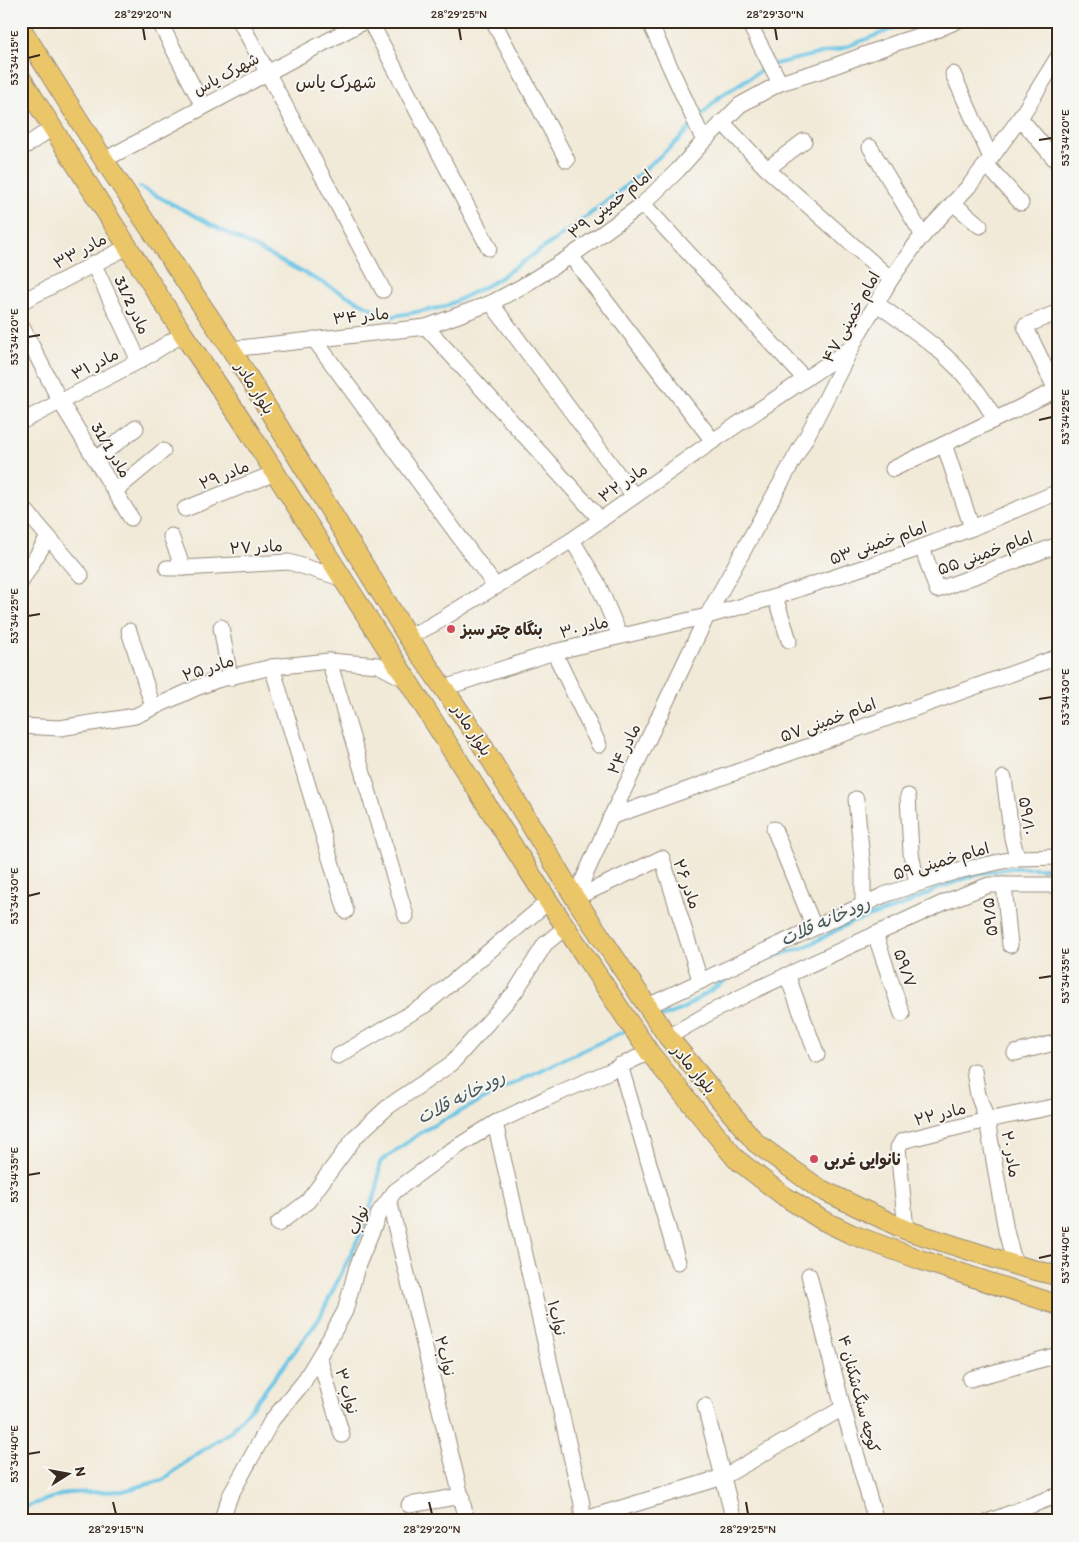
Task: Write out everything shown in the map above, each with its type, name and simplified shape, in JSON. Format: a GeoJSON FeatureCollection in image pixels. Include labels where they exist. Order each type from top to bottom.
{"type":"FeatureCollection","features":[{"type":"Feature","properties":{"kind":"main road","name":"بلوار مادر"},"geometry":{"type":"LineString","coordinates":[[21,28],[104,160],[231,349],[408,636],[476,735],[575,898],[666,1034],[756,1143],[818,1188],[906,1230],[1015,1265],[1058,1276]]}},
{"type":"Feature","properties":{"kind":"main road","name":"بلوار مادر"},"geometry":{"type":"LineString","coordinates":[[21,78],[183,334],[241,419],[549,902],[646,1047],[736,1159],[784,1196],[815,1216],[851,1234],[921,1260],[1058,1305]]}},
{"type":"Feature","properties":{"kind":"main road"},"geometry":{"type":"LineString","coordinates":[[452,750],[476,735]]}},
{"type":"Feature","properties":{"kind":"street"},"geometry":{"type":"LineString","coordinates":[[240,21],[383,290]]}},
{"type":"Feature","properties":{"kind":"street","name":"شهرک یاس"},"geometry":{"type":"LineString","coordinates":[[104,160],[365,21]]}},
{"type":"Feature","properties":{"kind":"street"},"geometry":{"type":"LineString","coordinates":[[370,21],[489,248]]}},
{"type":"Feature","properties":{"kind":"street"},"geometry":{"type":"LineString","coordinates":[[493,21],[567,160]]}},
{"type":"Feature","properties":{"kind":"street"},"geometry":{"type":"LineString","coordinates":[[649,21],[704,141]]}},
{"type":"Feature","properties":{"kind":"street"},"geometry":{"type":"LineString","coordinates":[[748,21],[780,83]]}},
{"type":"Feature","properties":{"kind":"street","name":"امام خمینی ۳۹"},"geometry":{"type":"LineString","coordinates":[[490,303],[521,287],[571,256],[643,204],[740,105],[780,83],[932,32],[957,21]]}},
{"type":"Feature","properties":{"kind":"street"},"geometry":{"type":"LineString","coordinates":[[162,27],[203,106]]}},
{"type":"Feature","properties":{"kind":"street","name":"امام خمینی ۴۷"},"geometry":{"type":"LineString","coordinates":[[707,616],[891,279],[923,236],[989,161],[1020,118],[1058,57]]}},
{"type":"Feature","properties":{"kind":"street"},"geometry":{"type":"LineString","coordinates":[[953,74],[989,161],[1021,203]]}},
{"type":"Feature","properties":{"kind":"street"},"geometry":{"type":"LineString","coordinates":[[1020,118],[1058,163]]}},
{"type":"Feature","properties":{"kind":"street"},"geometry":{"type":"LineString","coordinates":[[722,122],[767,170],[891,279]]}},
{"type":"Feature","properties":{"kind":"street"},"geometry":{"type":"LineString","coordinates":[[21,149],[52,128]]}},
{"type":"Feature","properties":{"kind":"street"},"geometry":{"type":"LineString","coordinates":[[767,170],[804,141]]}},
{"type":"Feature","properties":{"kind":"street"},"geometry":{"type":"LineString","coordinates":[[870,147],[923,236]]}},
{"type":"Feature","properties":{"kind":"street"},"geometry":{"type":"LineString","coordinates":[[953,203],[980,226]]}},
{"type":"Feature","properties":{"kind":"street"},"geometry":{"type":"LineString","coordinates":[[643,204],[805,379]]}},
{"type":"Feature","properties":{"kind":"street","name":"مادر ۳۳"},"geometry":{"type":"LineString","coordinates":[[21,302],[128,246]]}},
{"type":"Feature","properties":{"kind":"street"},"geometry":{"type":"LineString","coordinates":[[571,256],[713,441]]}},
{"type":"Feature","properties":{"kind":"street","name":"مادر 31/2"},"geometry":{"type":"LineString","coordinates":[[93,263],[138,361]]}},
{"type":"Feature","properties":{"kind":"street"},"geometry":{"type":"LineString","coordinates":[[490,303],[634,496]]}},
{"type":"Feature","properties":{"kind":"street","name":"مادر ۳۴"},"geometry":{"type":"LineString","coordinates":[[231,349],[426,327],[490,303]]}},
{"type":"Feature","properties":{"kind":"street"},"geometry":{"type":"LineString","coordinates":[[877,304],[922,335],[953,361],[986,403],[995,419]]}},
{"type":"Feature","properties":{"kind":"street"},"geometry":{"type":"LineString","coordinates":[[893,469],[995,419],[1057,392],[1025,326],[1058,312]]}},
{"type":"Feature","properties":{"kind":"street","name":"مادر 31/1"},"geometry":{"type":"LineString","coordinates":[[21,325],[60,401],[131,518]]}},
{"type":"Feature","properties":{"kind":"street"},"geometry":{"type":"LineString","coordinates":[[426,327],[601,520]]}},
{"type":"Feature","properties":{"kind":"street","name":"مادر ۳۱"},"geometry":{"type":"LineString","coordinates":[[21,422],[138,361],[183,334]]}},
{"type":"Feature","properties":{"kind":"street"},"geometry":{"type":"LineString","coordinates":[[314,339],[496,587]]}},
{"type":"Feature","properties":{"kind":"street","name":"مادر ۳۲"},"geometry":{"type":"LineString","coordinates":[[408,636],[432,625],[572,540],[713,441],[852,348]]}},
{"type":"Feature","properties":{"kind":"street"},"geometry":{"type":"LineString","coordinates":[[96,460],[136,428]]}},
{"type":"Feature","properties":{"kind":"street"},"geometry":{"type":"LineString","coordinates":[[944,444],[972,528]]}},
{"type":"Feature","properties":{"kind":"street"},"geometry":{"type":"LineString","coordinates":[[115,490],[163,451]]}},
{"type":"Feature","properties":{"kind":"street","name":"مادر ۲۹"},"geometry":{"type":"LineString","coordinates":[[186,509],[275,473]]}},
{"type":"Feature","properties":{"kind":"street","name":"امام خمینی ۵۳"},"geometry":{"type":"LineString","coordinates":[[707,616],[775,597],[922,547],[1058,492]]}},
{"type":"Feature","properties":{"kind":"street"},"geometry":{"type":"LineString","coordinates":[[21,505],[81,575]]}},
{"type":"Feature","properties":{"kind":"street"},"geometry":{"type":"LineString","coordinates":[[171,536],[183,568]]}},
{"type":"Feature","properties":{"kind":"street"},"geometry":{"type":"LineString","coordinates":[[21,582],[48,537]]}},
{"type":"Feature","properties":{"kind":"street"},"geometry":{"type":"LineString","coordinates":[[572,540],[597,582],[620,636]]}},
{"type":"Feature","properties":{"kind":"street","name":"امام خمینی ۵۵"},"geometry":{"type":"LineString","coordinates":[[922,547],[938,590],[1058,545]]}},
{"type":"Feature","properties":{"kind":"street","name":"مادر ۲۷"},"geometry":{"type":"LineString","coordinates":[[167,568],[289,562],[344,579]]}},
{"type":"Feature","properties":{"kind":"street"},"geometry":{"type":"LineString","coordinates":[[775,597],[790,640]]}},
{"type":"Feature","properties":{"kind":"street","name":"مادر ۳۰"},"geometry":{"type":"LineString","coordinates":[[444,688],[554,652],[707,616]]}},
{"type":"Feature","properties":{"kind":"street","name":"مادر ۲۴"},"geometry":{"type":"LineString","coordinates":[[575,898],[611,817],[707,616]]}},
{"type":"Feature","properties":{"kind":"street"},"geometry":{"type":"LineString","coordinates":[[220,627],[230,678]]}},
{"type":"Feature","properties":{"kind":"street"},"geometry":{"type":"LineString","coordinates":[[129,631],[153,708]]}},
{"type":"Feature","properties":{"kind":"street"},"geometry":{"type":"LineString","coordinates":[[554,652],[599,746]]}},
{"type":"Feature","properties":{"kind":"street","name":"امام خمینی ۵۷"},"geometry":{"type":"LineString","coordinates":[[611,817],[1058,657]]}},
{"type":"Feature","properties":{"kind":"street"},"geometry":{"type":"LineString","coordinates":[[329,661],[406,916]]}},
{"type":"Feature","properties":{"kind":"street","name":"مادر ۲۵"},"geometry":{"type":"LineString","coordinates":[[21,726],[60,728],[134,716],[217,680],[272,668],[329,661],[378,665],[407,680]]}},
{"type":"Feature","properties":{"kind":"street"},"geometry":{"type":"LineString","coordinates":[[272,668],[346,912]]}},
{"type":"Feature","properties":{"kind":"street","name":"۵۹/۱۰"},"geometry":{"type":"LineString","coordinates":[[1004,778],[1012,838],[1017,858]]}},
{"type":"Feature","properties":{"kind":"street"},"geometry":{"type":"LineString","coordinates":[[908,796],[911,853],[917,884]]}},
{"type":"Feature","properties":{"kind":"street"},"geometry":{"type":"LineString","coordinates":[[856,799],[863,869],[864,905]]}},
{"type":"Feature","properties":{"kind":"street"},"geometry":{"type":"LineString","coordinates":[[774,829],[814,927]]}},
{"type":"Feature","properties":{"kind":"street","name":"امام خمینی ۵۹"},"geometry":{"type":"LineString","coordinates":[[650,1009],[700,980],[884,895],[954,872],[1017,858],[1058,857]]}},
{"type":"Feature","properties":{"kind":"street","name":"مادر ۲۶"},"geometry":{"type":"LineString","coordinates":[[575,898],[662,858],[700,980]]}},
{"type":"Feature","properties":{"kind":"street"},"geometry":{"type":"LineString","coordinates":[[666,1034],[787,974],[946,902],[989,885],[1058,885]]}},
{"type":"Feature","properties":{"kind":"street","name":"۵۹/۵"},"geometry":{"type":"LineString","coordinates":[[1004,885],[1010,946]]}},
{"type":"Feature","properties":{"kind":"street"},"geometry":{"type":"LineString","coordinates":[[338,1056],[425,1005],[549,902]]}},
{"type":"Feature","properties":{"kind":"street"},"geometry":{"type":"LineString","coordinates":[[278,1224],[308,1201],[356,1136],[389,1106],[451,1064],[515,992],[545,944],[566,927]]}},
{"type":"Feature","properties":{"kind":"street","name":"۵۹/۷"},"geometry":{"type":"LineString","coordinates":[[875,934],[902,1014]]}},
{"type":"Feature","properties":{"kind":"street"},"geometry":{"type":"LineString","coordinates":[[787,974],[817,1055]]}},
{"type":"Feature","properties":{"kind":"street"},"geometry":{"type":"LineString","coordinates":[[1015,1053],[1058,1042]]}},
{"type":"Feature","properties":{"kind":"street","name":"نواب"},"geometry":{"type":"LineString","coordinates":[[221,1521],[230,1496],[272,1420],[303,1384],[345,1311],[357,1267],[380,1212],[395,1191],[447,1153],[495,1124],[620,1065],[646,1047]]}},
{"type":"Feature","properties":{"kind":"street"},"geometry":{"type":"LineString","coordinates":[[620,1065],[678,1262]]}},
{"type":"Feature","properties":{"kind":"street"},"geometry":{"type":"LineString","coordinates":[[974,1071],[978,1094],[987,1120]]}},
{"type":"Feature","properties":{"kind":"street","name":"مادر ۲۰"},"geometry":{"type":"LineString","coordinates":[[1015,1265],[1006,1232],[987,1120],[1058,1106]]}},
{"type":"Feature","properties":{"kind":"street","name":"مادر ۲۲"},"geometry":{"type":"LineString","coordinates":[[906,1230],[898,1148],[902,1141],[987,1120]]}},
{"type":"Feature","properties":{"kind":"street","name":"نواب۱"},"geometry":{"type":"LineString","coordinates":[[495,1124],[582,1504],[582,1520]]}},
{"type":"Feature","properties":{"kind":"street","name":"نواب۲"},"geometry":{"type":"LineString","coordinates":[[389,1200],[468,1521]]}},
{"type":"Feature","properties":{"kind":"street","name":"کوچه سنگ‌شکنان ۴"},"geometry":{"type":"LineString","coordinates":[[809,1275],[843,1408],[876,1521]]}},
{"type":"Feature","properties":{"kind":"street"},"geometry":{"type":"LineString","coordinates":[[970,1379],[1058,1355]]}},
{"type":"Feature","properties":{"kind":"street","name":"نواب ۳"},"geometry":{"type":"LineString","coordinates":[[319,1357],[342,1435]]}},
{"type":"Feature","properties":{"kind":"street"},"geometry":{"type":"LineString","coordinates":[[705,1406],[734,1521]]}},
{"type":"Feature","properties":{"kind":"street"},"geometry":{"type":"LineString","coordinates":[[582,1520],[723,1477],[843,1408]]}},
{"type":"Feature","properties":{"kind":"street"},"geometry":{"type":"LineString","coordinates":[[990,1521],[1011,1517],[1058,1495]]}},
{"type":"Feature","properties":{"kind":"street"},"geometry":{"type":"LineString","coordinates":[[409,1505],[462,1496]]}},
{"type":"Feature","properties":{"kind":"waterway"},"geometry":{"type":"LineString","coordinates":[[775,64],[843,48],[913,21]]}},
{"type":"Feature","properties":{"kind":"waterway"},"geometry":{"type":"LineString","coordinates":[[698,119],[719,97],[768,66]]}},
{"type":"Feature","properties":{"kind":"waterway"},"geometry":{"type":"LineString","coordinates":[[140,187],[388,317],[444,307],[492,283],[568,231],[621,190],[692,126]]}},
{"type":"Feature","properties":{"kind":"waterway","name":"رودخانه قلات"},"geometry":{"type":"LineString","coordinates":[[661,1017],[681,1010],[735,974],[770,958],[807,946],[852,922],[902,906],[939,888],[977,874],[1012,868],[1058,868]]}},
{"type":"Feature","properties":{"kind":"waterway","name":"رودخانه قلات"},"geometry":{"type":"LineString","coordinates":[[21,1508],[67,1493],[123,1491],[163,1480],[191,1458],[230,1432],[256,1402],[319,1319],[360,1235],[377,1189],[380,1162],[423,1131],[530,1075],[627,1030]]}},
{"type":"Feature","properties":{"kind":"place","name":"بنگاه چتر سبز"},"geometry":{"type":"Point","coordinates":[451,629]}},
{"type":"Feature","properties":{"kind":"place","name":"نانوایی غربی"},"geometry":{"type":"Point","coordinates":[814,1159]}},
{"type":"Feature","properties":{"kind":"district","name":"شهرک یاس"},"geometry":{"type":"Point","coordinates":[336,82]}}]}
